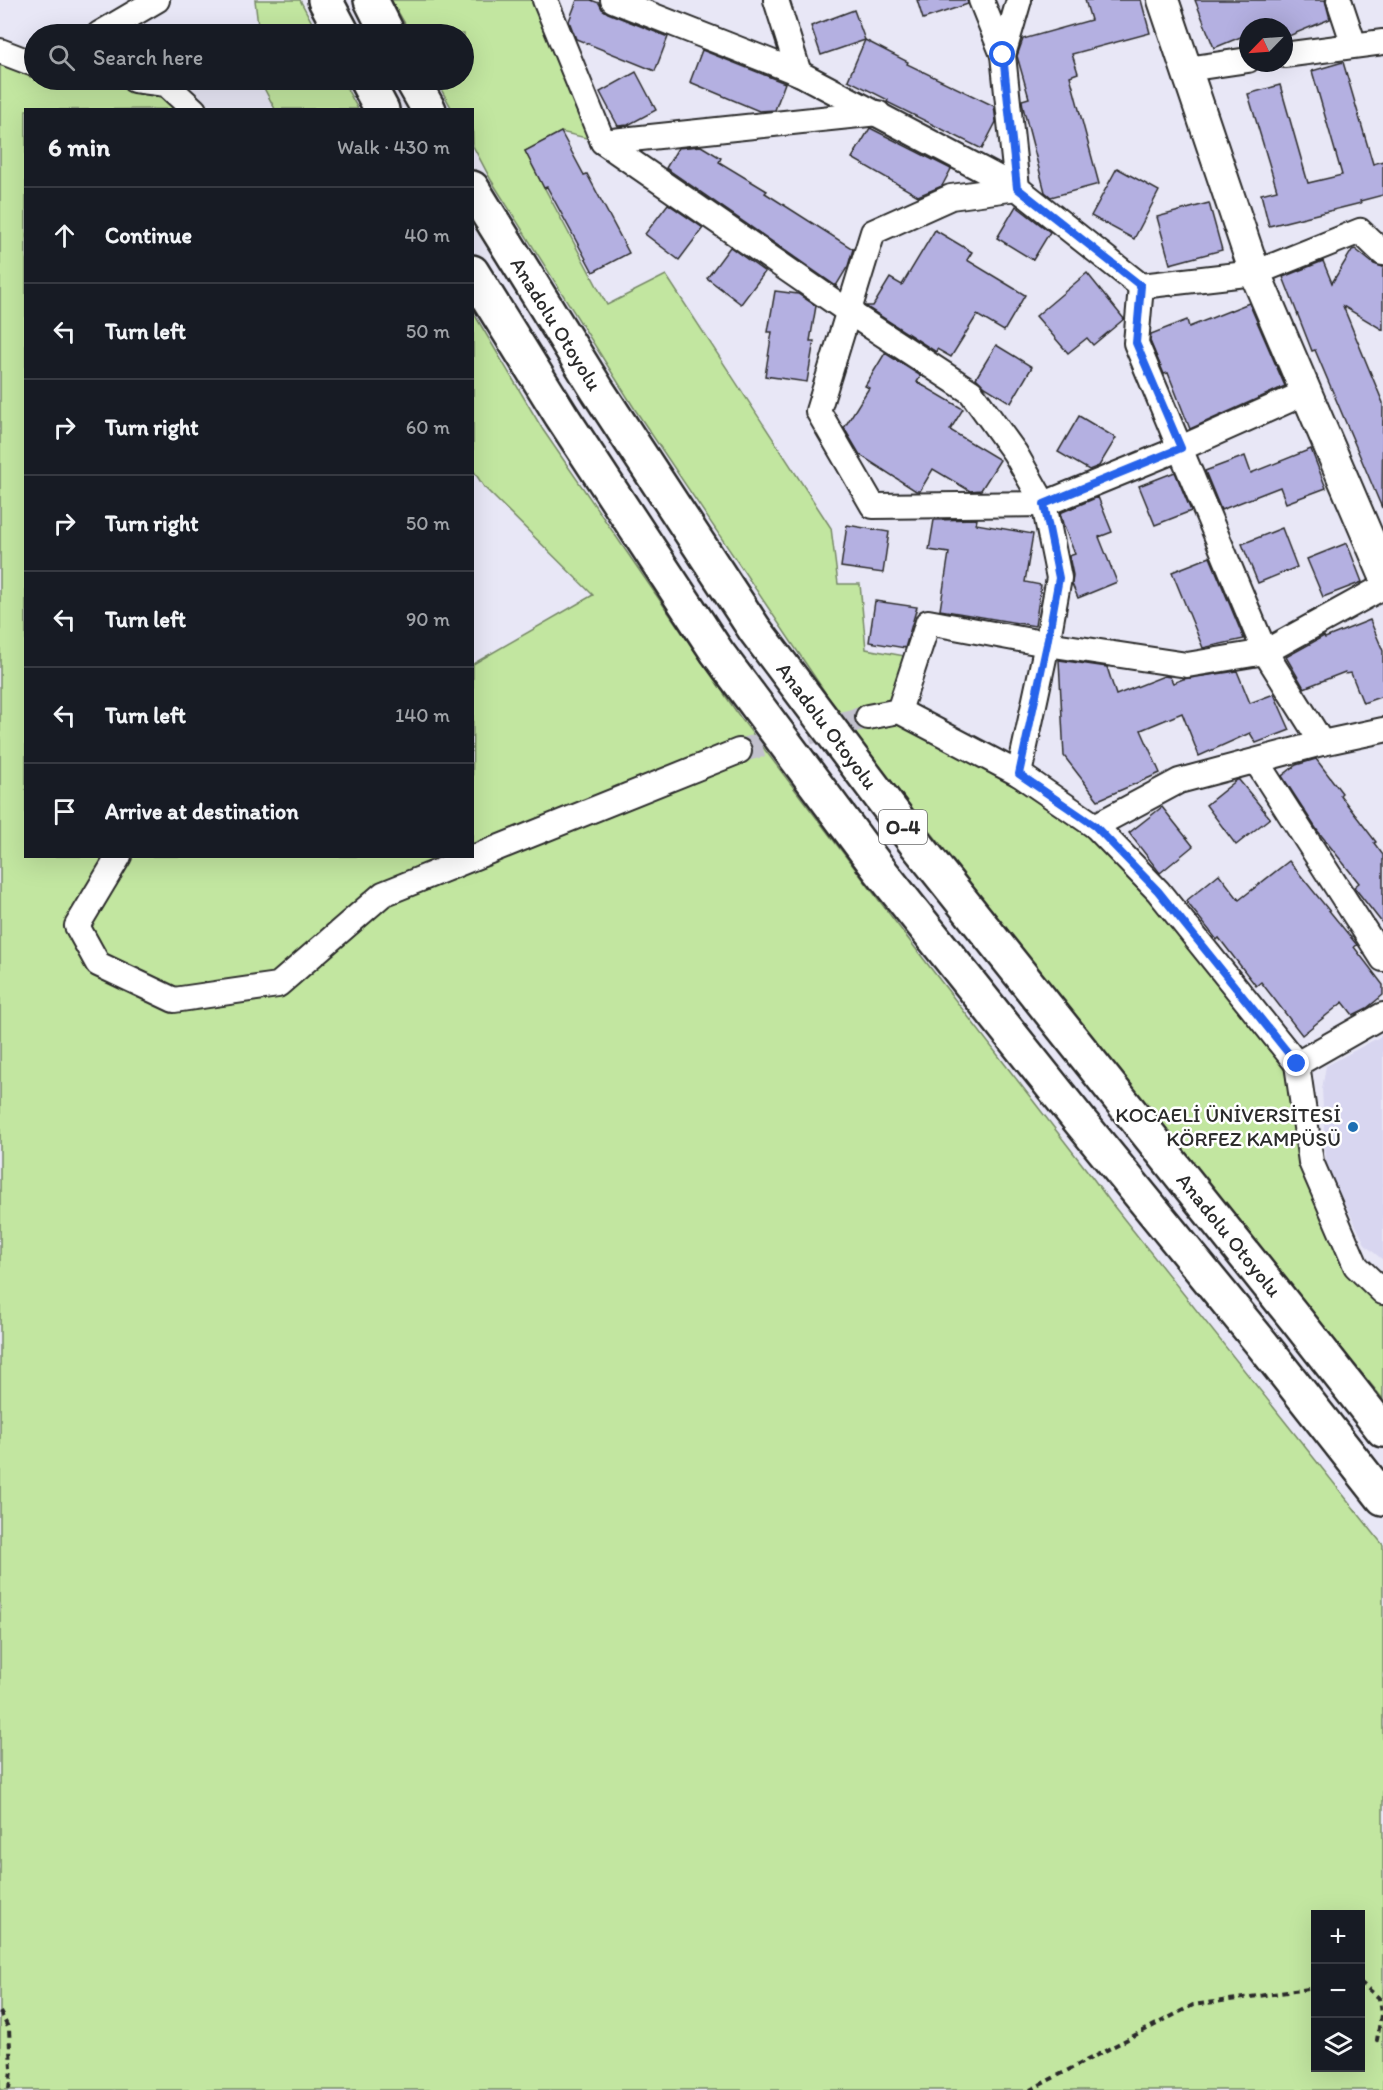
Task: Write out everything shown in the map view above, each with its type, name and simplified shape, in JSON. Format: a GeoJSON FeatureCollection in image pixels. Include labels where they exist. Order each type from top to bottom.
{"type":"FeatureCollection","features":[{"type":"Feature","properties":{"kind":"highway"},"geometry":{"type":"LineString","coordinates":[[325,0],[338,24]]}},
{"type":"Feature","properties":{"kind":"highway"},"geometry":{"type":"LineString","coordinates":[[371,0],[383,24]]}},
{"type":"Feature","properties":{"kind":"highway"},"geometry":{"type":"LineString","coordinates":[[371,90],[381,108]]}},
{"type":"Feature","properties":{"kind":"highway"},"geometry":{"type":"LineString","coordinates":[[418,90],[428,108]]}},
{"type":"Feature","properties":{"kind":"highway","name":"Anadolu Otoyolu"},"geometry":{"type":"LineString","coordinates":[[474,191],[598,391],[754,630],[917,845],[1383,1430]]}},
{"type":"Feature","properties":{"kind":"highway","name":"Anadolu Otoyolu"},"geometry":{"type":"LineString","coordinates":[[474,275],[561,415],[717,652],[878,868],[1262,1344],[1383,1498]]}},
{"type":"Feature","properties":{"kind":"main road"},"geometry":{"type":"LineString","coordinates":[[1163,0],[1255,273],[1383,572]]}},
{"type":"Feature","properties":{"kind":"street"},"geometry":{"type":"LineString","coordinates":[[116,24],[157,0]]}},
{"type":"Feature","properties":{"kind":"street"},"geometry":{"type":"LineString","coordinates":[[545,0],[603,142],[849,312],[971,392],[1015,453],[1044,504],[1059,578],[1019,774]]}},
{"type":"Feature","properties":{"kind":"street"},"geometry":{"type":"LineString","coordinates":[[613,0],[799,73],[1017,188],[1141,286],[1255,273],[1360,231],[1383,253]]}},
{"type":"Feature","properties":{"kind":"street"},"geometry":{"type":"LineString","coordinates":[[776,0],[799,73]]}},
{"type":"Feature","properties":{"kind":"street"},"geometry":{"type":"LineString","coordinates":[[981,0],[1003,55],[1017,188]]}},
{"type":"Feature","properties":{"kind":"street"},"geometry":{"type":"LineString","coordinates":[[1003,55],[1018,0]]}},
{"type":"Feature","properties":{"kind":"street"},"geometry":{"type":"LineString","coordinates":[[1339,0],[1354,45]]}},
{"type":"Feature","properties":{"kind":"street"},"geometry":{"type":"LineString","coordinates":[[1293,54],[1383,42]]}},
{"type":"Feature","properties":{"kind":"street"},"geometry":{"type":"LineString","coordinates":[[0,51],[24,60]]}},
{"type":"Feature","properties":{"kind":"street"},"geometry":{"type":"LineString","coordinates":[[1187,69],[1239,61]]}},
{"type":"Feature","properties":{"kind":"street"},"geometry":{"type":"LineString","coordinates":[[172,90],[192,108]]}},
{"type":"Feature","properties":{"kind":"street"},"geometry":{"type":"LineString","coordinates":[[603,142],[878,113]]}},
{"type":"Feature","properties":{"kind":"street"},"geometry":{"type":"LineString","coordinates":[[1017,188],[951,197],[873,232],[818,411],[873,506],[1044,504],[1181,448],[1306,392]]}},
{"type":"Feature","properties":{"kind":"street"},"geometry":{"type":"LineString","coordinates":[[1141,286],[1136,343],[1265,652],[1322,743]]}},
{"type":"Feature","properties":{"kind":"street"},"geometry":{"type":"LineString","coordinates":[[898,711],[928,621],[1047,644],[1187,665],[1265,652],[1383,587]]}},
{"type":"Feature","properties":{"kind":"street"},"geometry":{"type":"LineString","coordinates":[[868,717],[898,711],[1019,774],[1095,826],[1158,891],[1297,1064],[1311,1162],[1356,1266],[1383,1292]]}},
{"type":"Feature","properties":{"kind":"street"},"geometry":{"type":"LineString","coordinates":[[1095,826],[1179,781],[1322,743],[1383,730]]}},
{"type":"Feature","properties":{"kind":"street"},"geometry":{"type":"LineString","coordinates":[[474,857],[739,751]]}},
{"type":"Feature","properties":{"kind":"street"},"geometry":{"type":"LineString","coordinates":[[1256,761],[1383,959]]}},
{"type":"Feature","properties":{"kind":"street"},"geometry":{"type":"LineString","coordinates":[[118,858],[77,926],[98,964],[174,1000],[278,985],[383,894],[473,858]]}},
{"type":"Feature","properties":{"kind":"street"},"geometry":{"type":"LineString","coordinates":[[1297,1064],[1383,1015]]}},
{"type":"Feature","properties":{"kind":"path"},"geometry":{"type":"LineString","coordinates":[[1365,1986],[1379,1998],[1382,2015],[1377,2040],[1383,2041]]}},
{"type":"Feature","properties":{"kind":"path"},"geometry":{"type":"LineString","coordinates":[[1030,2090],[1193,2005],[1311,1989]]}},
{"type":"Feature","properties":{"kind":"path"},"geometry":{"type":"LineString","coordinates":[[0,2012],[9,2029],[11,2069],[9,2090]]}},
{"type":"Feature","properties":{"kind":"shaded area","name":"KOCAELİ ÜNİVERSİTESİ KÖRFEZ KAMPÜSÜ"},"geometry":{"type":"Polygon","coordinates":[[[1383,1035],[1383,1260],[1366,1246],[1326,1166],[1322,1089],[1326,1066],[1383,1035]]]}},
{"type":"Feature","properties":{"kind":"green space"},"geometry":{"type":"Polygon","coordinates":[[[255,0],[300,0],[313,24],[258,24],[255,0]]]}},
{"type":"Feature","properties":{"kind":"green space"},"geometry":{"type":"Polygon","coordinates":[[[391,0],[545,0],[603,142],[561,132],[525,151],[607,305],[666,275],[831,528],[838,584],[860,584],[866,649],[916,658],[899,711],[1095,826],[1297,1064],[1311,1162],[1383,1292],[1383,1399],[1161,1127],[845,722],[636,411],[491,180],[474,148],[474,108],[451,108],[442,90],[474,90],[474,24],[405,24],[391,0]]]}},
{"type":"Feature","properties":{"kind":"green space"},"geometry":{"type":"Polygon","coordinates":[[[0,51],[24,60],[24,90],[155,90],[192,108],[24,108],[24,858],[474,858],[474,663],[593,595],[484,487],[474,472],[474,314],[543,430],[740,717],[1112,1204],[1383,1545],[1383,2090],[0,2090],[0,51]]]}},
{"type":"Feature","properties":{"kind":"green space"},"geometry":{"type":"Polygon","coordinates":[[[265,90],[348,90],[357,108],[274,108],[265,90]]]}},
{"type":"Feature","properties":{"kind":"building"},"geometry":{"type":"Polygon","coordinates":[[[577,0],[591,0],[599,3],[608,13],[668,37],[655,71],[576,39],[569,21],[577,0]]]}},
{"type":"Feature","properties":{"kind":"building"},"geometry":{"type":"Polygon","coordinates":[[[917,0],[967,0],[968,4],[923,19],[917,0]]]}},
{"type":"Feature","properties":{"kind":"building"},"geometry":{"type":"Polygon","coordinates":[[[1085,0],[1141,0],[1150,33],[1072,54],[1078,73],[1070,76],[1099,184],[1051,197],[1045,192],[1023,107],[1022,100],[1029,98],[1017,56],[1023,39],[1091,20],[1085,0]]]}},
{"type":"Feature","properties":{"kind":"building"},"geometry":{"type":"Polygon","coordinates":[[[1195,0],[1325,0],[1330,19],[1293,34],[1293,18],[1239,18],[1239,38],[1214,48],[1195,0]]]}},
{"type":"Feature","properties":{"kind":"building"},"geometry":{"type":"Polygon","coordinates":[[[854,10],[865,40],[821,55],[811,26],[854,10]]]}},
{"type":"Feature","properties":{"kind":"building"},"geometry":{"type":"Polygon","coordinates":[[[865,40],[908,62],[907,64],[994,106],[996,122],[982,149],[848,80],[865,40]]]}},
{"type":"Feature","properties":{"kind":"building"},"geometry":{"type":"Polygon","coordinates":[[[702,50],[785,83],[775,110],[759,111],[690,82],[702,50]]]}},
{"type":"Feature","properties":{"kind":"building"},"geometry":{"type":"Polygon","coordinates":[[[1343,62],[1373,164],[1383,161],[1383,195],[1360,201],[1361,203],[1269,226],[1261,194],[1277,190],[1248,94],[1280,85],[1308,183],[1342,175],[1312,71],[1343,62]]]}},
{"type":"Feature","properties":{"kind":"building"},"geometry":{"type":"Polygon","coordinates":[[[636,72],[656,110],[628,125],[618,126],[600,92],[636,72]]]}},
{"type":"Feature","properties":{"kind":"building"},"geometry":{"type":"Polygon","coordinates":[[[870,128],[951,169],[942,186],[918,196],[852,158],[870,128]]]}},
{"type":"Feature","properties":{"kind":"building"},"geometry":{"type":"Polygon","coordinates":[[[561,132],[584,175],[587,174],[629,253],[593,272],[525,151],[561,132]]]}},
{"type":"Feature","properties":{"kind":"building"},"geometry":{"type":"Polygon","coordinates":[[[701,146],[721,158],[719,162],[767,191],[765,193],[853,249],[848,266],[836,286],[666,168],[678,148],[701,146]]]}},
{"type":"Feature","properties":{"kind":"building"},"geometry":{"type":"Polygon","coordinates":[[[1117,168],[1159,191],[1134,239],[1091,216],[1117,168]]]}},
{"type":"Feature","properties":{"kind":"building"},"geometry":{"type":"Polygon","coordinates":[[[1209,203],[1222,250],[1170,264],[1157,217],[1209,203]]]}},
{"type":"Feature","properties":{"kind":"building"},"geometry":{"type":"Polygon","coordinates":[[[668,204],[703,228],[679,260],[645,234],[668,204]]]}},
{"type":"Feature","properties":{"kind":"building"},"geometry":{"type":"Polygon","coordinates":[[[1016,206],[1050,232],[1033,260],[997,238],[1016,206]]]}},
{"type":"Feature","properties":{"kind":"building"},"geometry":{"type":"Polygon","coordinates":[[[935,230],[972,252],[967,260],[1025,295],[1004,331],[977,315],[951,357],[937,349],[936,352],[865,306],[873,306],[890,278],[902,285],[935,230]]]}},
{"type":"Feature","properties":{"kind":"building"},"geometry":{"type":"Polygon","coordinates":[[[730,247],[765,272],[741,304],[707,278],[730,247]]]}},
{"type":"Feature","properties":{"kind":"building"},"geometry":{"type":"Polygon","coordinates":[[[1355,249],[1374,264],[1383,267],[1383,330],[1343,306],[1383,403],[1382,508],[1315,350],[1312,351],[1283,277],[1323,261],[1332,283],[1352,250],[1355,249]]]}},
{"type":"Feature","properties":{"kind":"building"},"geometry":{"type":"Polygon","coordinates":[[[1087,273],[1124,319],[1093,345],[1087,338],[1068,353],[1036,316],[1087,273]]]}},
{"type":"Feature","properties":{"kind":"building"},"geometry":{"type":"Polygon","coordinates":[[[775,291],[798,294],[816,306],[810,341],[814,341],[807,382],[765,376],[772,332],[768,332],[775,291]]]}},
{"type":"Feature","properties":{"kind":"building"},"geometry":{"type":"Polygon","coordinates":[[[1249,303],[1285,386],[1190,429],[1168,373],[1164,374],[1150,341],[1151,334],[1187,320],[1189,327],[1249,303]]]}},
{"type":"Feature","properties":{"kind":"building"},"geometry":{"type":"Polygon","coordinates":[[[996,345],[1032,367],[1011,403],[985,387],[976,378],[996,345]]]}},
{"type":"Feature","properties":{"kind":"building"},"geometry":{"type":"Polygon","coordinates":[[[885,353],[921,376],[917,382],[963,409],[950,430],[1000,460],[981,490],[970,491],[933,469],[920,491],[916,491],[860,455],[844,428],[869,388],[865,386],[885,353]]]}},
{"type":"Feature","properties":{"kind":"building"},"geometry":{"type":"Polygon","coordinates":[[[1079,416],[1116,438],[1099,466],[1089,470],[1058,452],[1079,416]]]}},
{"type":"Feature","properties":{"kind":"building"},"geometry":{"type":"Polygon","coordinates":[[[1311,449],[1326,488],[1286,503],[1280,487],[1221,510],[1205,471],[1245,456],[1251,473],[1311,449]]]}},
{"type":"Feature","properties":{"kind":"building"},"geometry":{"type":"Polygon","coordinates":[[[1175,472],[1191,511],[1155,525],[1139,486],[1175,472]]]}},
{"type":"Feature","properties":{"kind":"building"},"geometry":{"type":"Polygon","coordinates":[[[1098,497],[1112,532],[1099,537],[1117,582],[1078,598],[1072,584],[1073,575],[1069,556],[1075,554],[1060,513],[1098,497]]]}},
{"type":"Feature","properties":{"kind":"building"},"geometry":{"type":"Polygon","coordinates":[[[977,519],[976,524],[1033,534],[1025,582],[1041,585],[1035,626],[940,610],[949,553],[929,550],[934,520],[977,519]]]}},
{"type":"Feature","properties":{"kind":"building"},"geometry":{"type":"Polygon","coordinates":[[[847,525],[889,532],[883,573],[841,567],[847,525]]]}},
{"type":"Feature","properties":{"kind":"building"},"geometry":{"type":"Polygon","coordinates":[[[1282,528],[1297,567],[1258,583],[1242,544],[1282,528]]]}},
{"type":"Feature","properties":{"kind":"building"},"geometry":{"type":"Polygon","coordinates":[[[1347,543],[1362,582],[1323,597],[1307,559],[1347,543]]]}},
{"type":"Feature","properties":{"kind":"building"},"geometry":{"type":"Polygon","coordinates":[[[1210,557],[1244,639],[1203,648],[1172,572],[1210,557]]]}},
{"type":"Feature","properties":{"kind":"building"},"geometry":{"type":"Polygon","coordinates":[[[875,601],[917,607],[905,648],[869,642],[875,601]]]}},
{"type":"Feature","properties":{"kind":"building"},"geometry":{"type":"Polygon","coordinates":[[[1370,620],[1383,651],[1383,696],[1363,703],[1351,673],[1346,674],[1345,672],[1304,688],[1286,657],[1324,636],[1325,638],[1370,620]]]}},
{"type":"Feature","properties":{"kind":"building"},"geometry":{"type":"Polygon","coordinates":[[[1059,660],[1107,667],[1116,695],[1164,676],[1170,677],[1173,683],[1183,679],[1237,671],[1250,703],[1274,694],[1290,730],[1256,743],[1250,733],[1199,756],[1182,713],[1141,730],[1160,773],[1098,800],[1064,756],[1059,660]]]}},
{"type":"Feature","properties":{"kind":"building"},"geometry":{"type":"Polygon","coordinates":[[[1316,759],[1342,793],[1340,795],[1376,842],[1374,843],[1383,855],[1383,924],[1354,887],[1359,883],[1317,830],[1282,776],[1296,765],[1316,759]]]}},
{"type":"Feature","properties":{"kind":"building"},"geometry":{"type":"Polygon","coordinates":[[[1237,780],[1270,818],[1236,845],[1206,805],[1237,780]]]}},
{"type":"Feature","properties":{"kind":"building"},"geometry":{"type":"Polygon","coordinates":[[[1162,807],[1193,846],[1160,873],[1129,833],[1162,807]]]}},
{"type":"Feature","properties":{"kind":"building"},"geometry":{"type":"Polygon","coordinates":[[[1289,861],[1357,945],[1354,947],[1383,985],[1383,995],[1367,1008],[1353,1015],[1343,1002],[1302,1035],[1261,982],[1256,986],[1219,938],[1217,940],[1186,901],[1219,874],[1239,900],[1289,861]]]}},
{"type":"Feature","properties":{"kind":"tunnel"},"geometry":{"type":"LineString","coordinates":[[739,751],[868,717]]}},
{"type":"Feature","properties":{"kind":"place","name":"KOCAELİ ÜNİVERSİTESİ KÖRFEZ KAMPÜSÜ"},"geometry":{"type":"Point","coordinates":[1353,1127]}},
{"type":"Feature","properties":{"kind":"route"},"geometry":{"type":"LineString","coordinates":[[1003,55],[1017,188],[1141,286],[1136,343],[1181,448],[1044,504],[1059,578],[1019,774],[1095,826],[1158,891],[1297,1064]]}}]}
